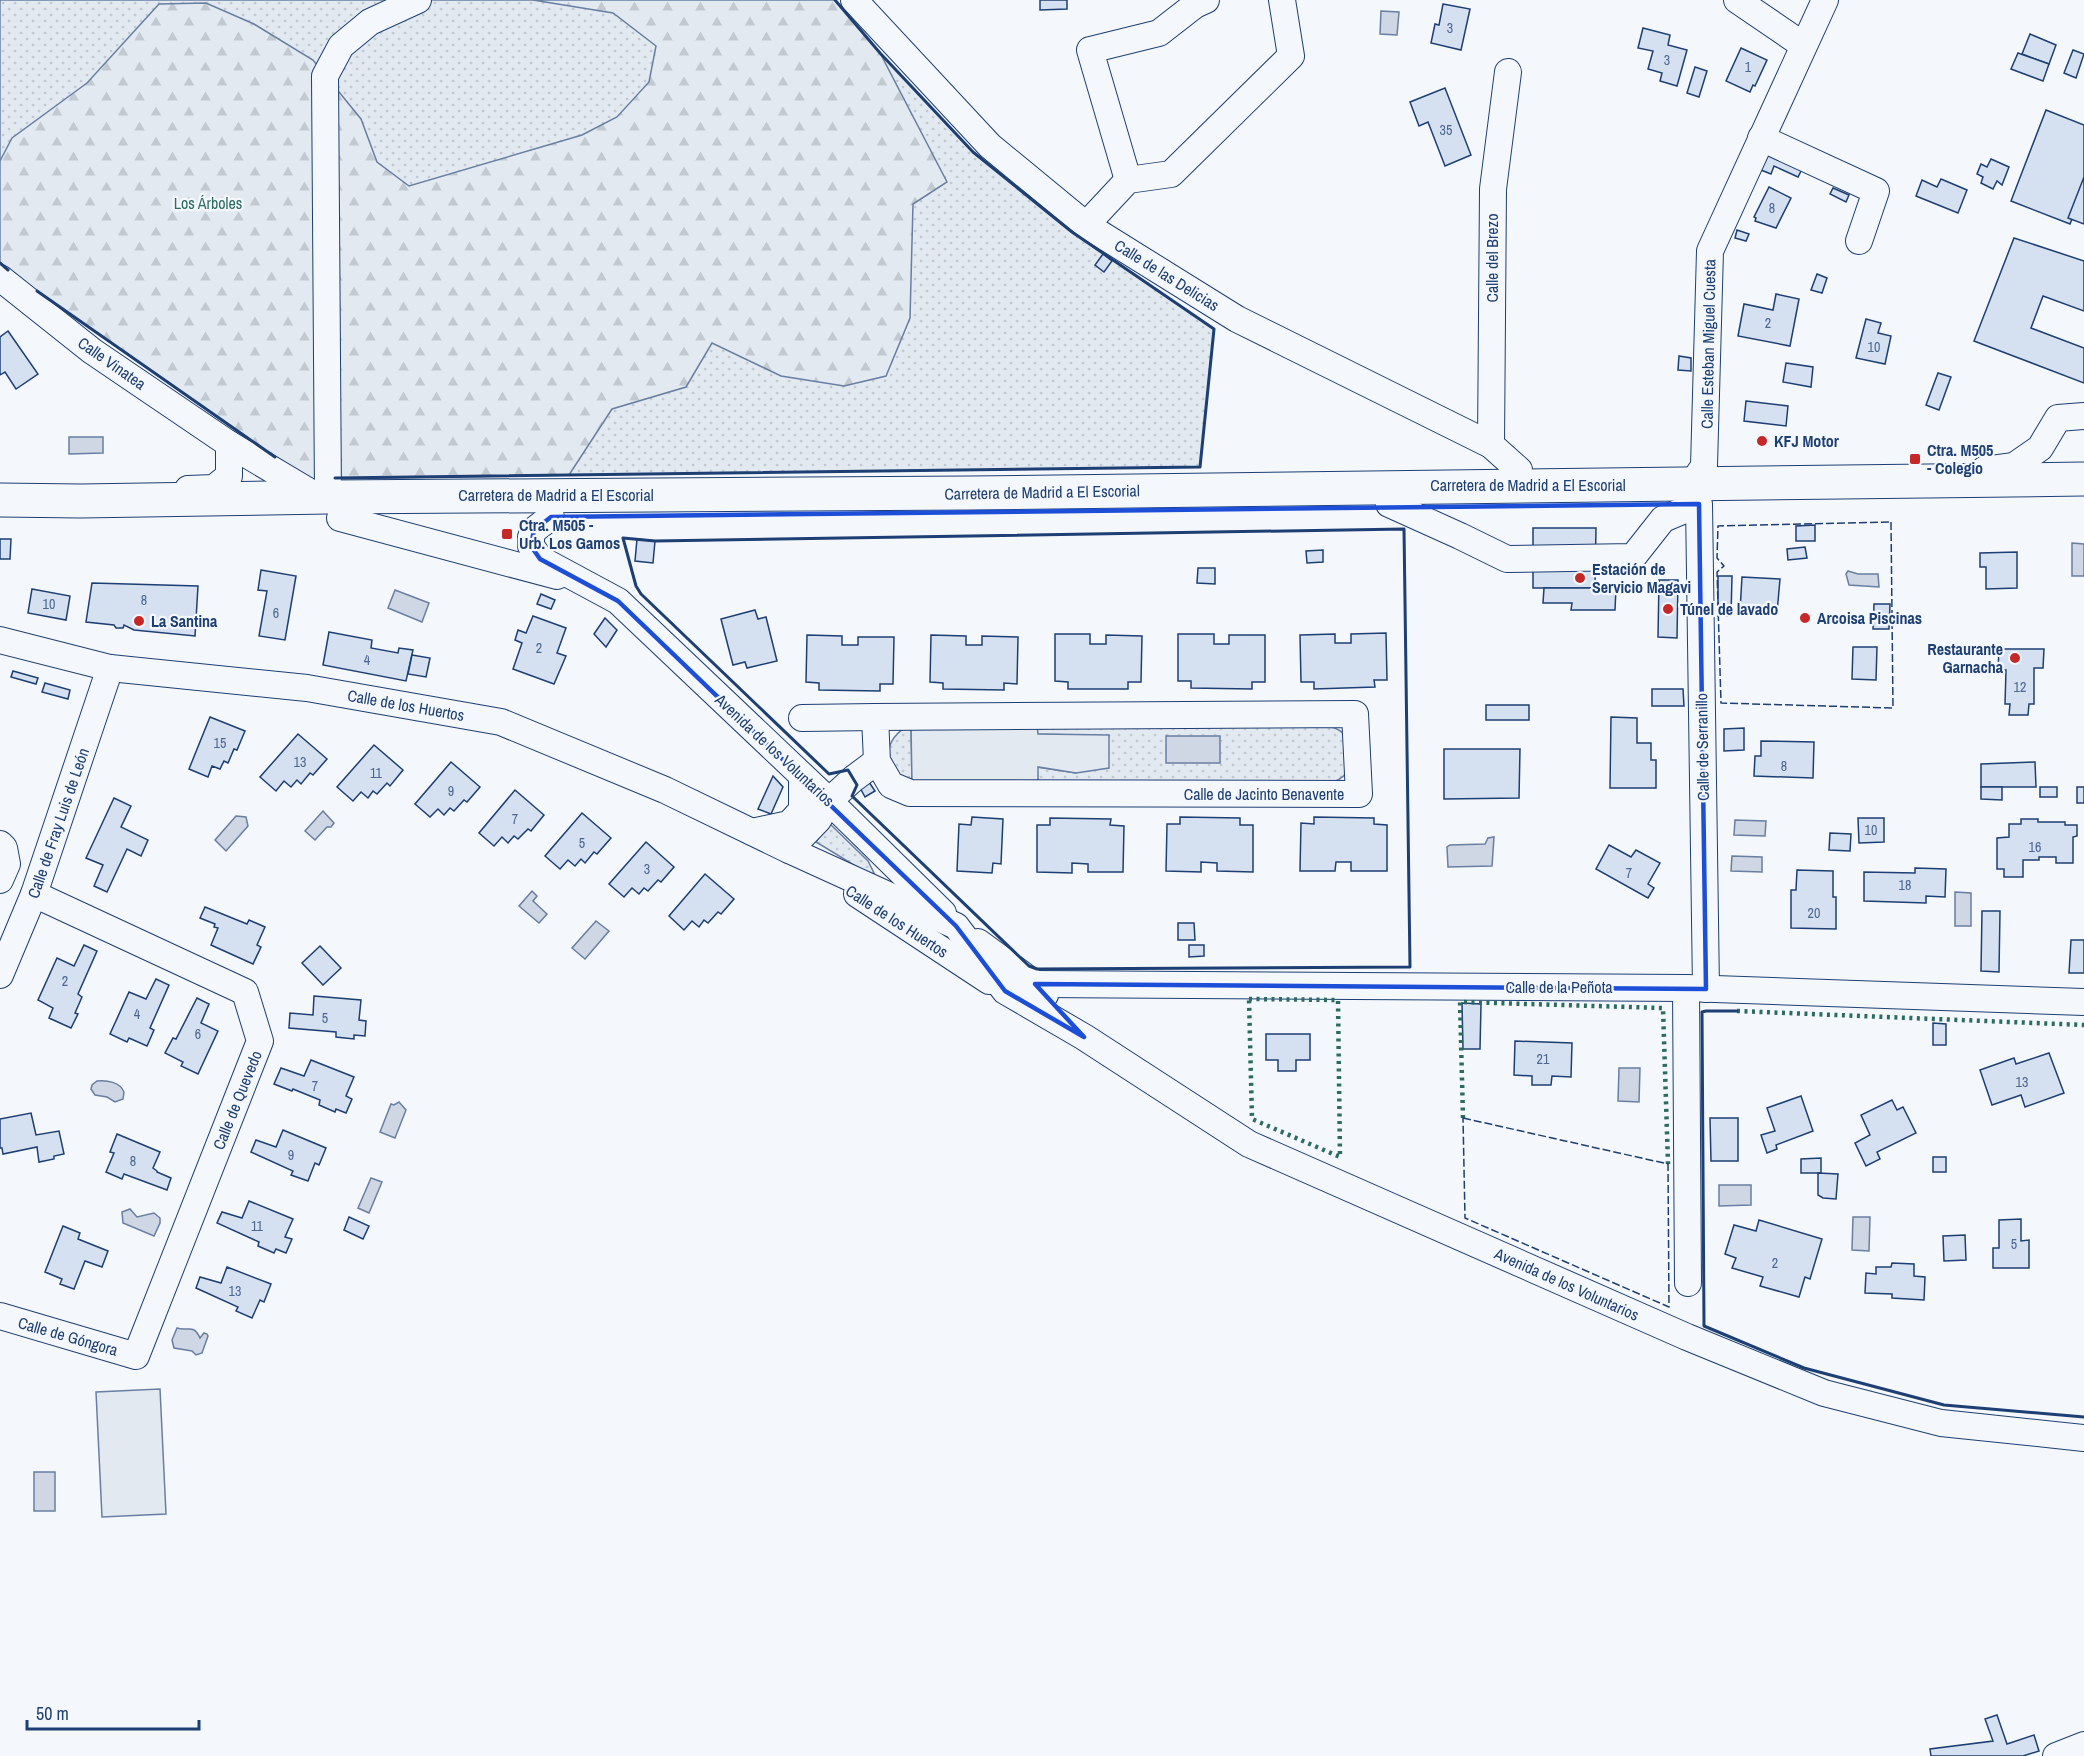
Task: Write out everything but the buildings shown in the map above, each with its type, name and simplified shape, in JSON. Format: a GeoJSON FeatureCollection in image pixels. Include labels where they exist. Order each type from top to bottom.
{"type":"FeatureCollection","features":[{"type":"Feature","properties":{"kind":"highway","name":"Carretera de Madrid a El Escorial"},"geometry":{"type":"LineString","coordinates":[[0,500],[329,504],[551,517],[1389,504],[1695,494],[1912,481],[2084,479]]}},
{"type":"Feature","properties":{"kind":"highway","name":"Carretera de Madrid a El Escorial"},"geometry":{"type":"LineString","coordinates":[[0,519],[329,504],[1519,485],[1695,494],[2084,500]]}},
{"type":"Feature","properties":{"kind":"street"},"geometry":{"type":"LineString","coordinates":[[329,504],[325,76],[341,46],[370,22],[418,0]]}},
{"type":"Feature","properties":{"kind":"street","name":"Calle de las Delicias"},"geometry":{"type":"LineString","coordinates":[[854,0],[990,146],[1086,225],[1237,319],[1491,445],[1519,470],[1519,485]]}},
{"type":"Feature","properties":{"kind":"street"},"geometry":{"type":"LineString","coordinates":[[1128,180],[1090,50],[1159,33],[1194,5],[1206,0]]}},
{"type":"Feature","properties":{"kind":"street"},"geometry":{"type":"LineString","coordinates":[[1086,225],[1128,180],[1172,174],[1291,56],[1282,0]]}},
{"type":"Feature","properties":{"kind":"street"},"geometry":{"type":"LineString","coordinates":[[1737,0],[1803,45]]}},
{"type":"Feature","properties":{"kind":"street","name":"Calle Esteban Miguel Cuesta"},"geometry":{"type":"LineString","coordinates":[[1695,494],[1704,466],[1710,251],[1825,0]]}},
{"type":"Feature","properties":{"kind":"street","name":"Calle del Brezo"},"geometry":{"type":"LineString","coordinates":[[1491,445],[1493,189],[1508,72]]}},
{"type":"Feature","properties":{"kind":"street"},"geometry":{"type":"LineString","coordinates":[[1761,138],[1876,191],[1859,241]]}},
{"type":"Feature","properties":{"kind":"street","name":"Calle Vinatea"},"geometry":{"type":"LineString","coordinates":[[0,278],[92,351],[229,444],[329,504]]}},
{"type":"Feature","properties":{"kind":"street"},"geometry":{"type":"LineString","coordinates":[[1912,481],[2013,466],[2040,448],[2058,418],[2084,416]]}},
{"type":"Feature","properties":{"kind":"street"},"geometry":{"type":"LineString","coordinates":[[81,501],[138,491],[214,489],[229,476],[229,444]]}},
{"type":"Feature","properties":{"kind":"street"},"geometry":{"type":"LineString","coordinates":[[1389,504],[1507,559],[1633,557],[1663,519],[1695,494]]}},
{"type":"Feature","properties":{"kind":"street","name":"Calle de Serranillo"},"geometry":{"type":"LineString","coordinates":[[1688,1283],[1696,989],[1695,494]]}},
{"type":"Feature","properties":{"kind":"street","name":"Avenida de los Voluntarios"},"geometry":{"type":"LineString","coordinates":[[329,504],[586,584]]}},
{"type":"Feature","properties":{"kind":"street","name":"Avenida de los Voluntarios"},"geometry":{"type":"LineString","coordinates":[[551,517],[534,530],[531,546],[535,553],[549,565],[618,601],[829,801],[956,926],[1035,984],[1084,1037]]}},
{"type":"Feature","properties":{"kind":"street","name":"Calle de los Huertos"},"geometry":{"type":"LineString","coordinates":[[0,639],[110,668],[307,688],[501,722],[665,790],[789,850],[956,926]]}},
{"type":"Feature","properties":{"kind":"street","name":"Calle de Fray Luis de León"},"geometry":{"type":"LineString","coordinates":[[0,975],[34,894],[110,668]]}},
{"type":"Feature","properties":{"kind":"street","name":"Calle de Jacinto Benavente"},"geometry":{"type":"LineString","coordinates":[[802,718],[1355,714],[1359,794],[910,793],[891,785],[877,761]]}},
{"type":"Feature","properties":{"kind":"street"},"geometry":{"type":"LineString","coordinates":[[789,850],[818,820],[829,801],[853,778],[877,761],[875,717]]}},
{"type":"Feature","properties":{"kind":"street"},"geometry":{"type":"LineString","coordinates":[[752,832],[789,825],[802,810],[802,776]]}},
{"type":"Feature","properties":{"kind":"street"},"geometry":{"type":"LineString","coordinates":[[0,844],[4,848],[7,864],[0,880]]}},
{"type":"Feature","properties":{"kind":"street","name":"Calle de los Huertos"},"geometry":{"type":"LineString","coordinates":[[789,850],[1005,991]]}},
{"type":"Feature","properties":{"kind":"street","name":"Calle de Quevedo"},"geometry":{"type":"LineString","coordinates":[[34,894],[245,992],[260,1041],[136,1356]]}},
{"type":"Feature","properties":{"kind":"street","name":"Avenida de los Voluntarios"},"geometry":{"type":"LineString","coordinates":[[956,926],[1005,991],[1084,1037],[1249,1144],[1687,1337],[1824,1393],[1941,1423],[2084,1438]]}},
{"type":"Feature","properties":{"kind":"street","name":"Calle de la Peñota"},"geometry":{"type":"LineString","coordinates":[[1035,984],[1696,989],[2084,1002]]}},
{"type":"Feature","properties":{"kind":"street","name":"Calle de Góngora"},"geometry":{"type":"LineString","coordinates":[[0,1316],[136,1356]]}},
{"type":"Feature","properties":{"kind":"street"},"geometry":{"type":"LineString","coordinates":[[2056,1756],[2084,1745]]}},
{"type":"Feature","properties":{"kind":"highlighted area"},"geometry":{"type":"Polygon","coordinates":[[[1699,504],[1706,989],[1035,984],[1084,1037],[1005,991],[956,926],[618,601],[540,559],[531,546],[534,530],[551,517],[1699,504]]]}},
{"type":"Feature","properties":{"kind":"green space","name":"Los Árboles"},"geometry":{"type":"Polygon","coordinates":[[[0,0],[835,0],[880,53],[973,152],[1072,232],[1214,329],[1200,467],[326,478],[245,437],[0,263],[0,0]]]}},
{"type":"Feature","properties":{"kind":"green space","name":"Los Árboles"},"geometry":{"type":"Polygon","coordinates":[[[533,0],[835,0],[880,53],[947,182],[913,204],[910,318],[886,376],[844,386],[781,376],[712,343],[686,387],[612,409],[569,475],[308,479],[0,263],[0,161],[12,138],[87,83],[159,4],[206,3],[254,24],[313,60],[361,119],[377,162],[409,186],[582,135],[617,117],[649,82],[656,46],[613,13],[533,0]]]}},
{"type":"Feature","properties":{"kind":"green space"},"geometry":{"type":"Polygon","coordinates":[[[1037,724],[1324,725],[1336,728],[1346,737],[1349,765],[1343,777],[1327,784],[1038,783],[1037,767],[1076,773],[1109,736],[1037,734],[1037,724]]]}},
{"type":"Feature","properties":{"kind":"green space"},"geometry":{"type":"Polygon","coordinates":[[[1037,724],[1038,734],[1109,735],[1109,768],[1076,773],[1038,767],[1038,783],[912,784],[911,725],[1037,724]]]}},
{"type":"Feature","properties":{"kind":"green space"},"geometry":{"type":"Polygon","coordinates":[[[911,725],[912,784],[894,772],[888,755],[894,738],[911,725]]]}},
{"type":"Feature","properties":{"kind":"green space"},"geometry":{"type":"Polygon","coordinates":[[[829,823],[868,861],[877,879],[816,842],[829,823]]]}},
{"type":"Feature","properties":{"kind":"green space"},"geometry":{"type":"Polygon","coordinates":[[[160,1389],[166,1514],[102,1517],[96,1392],[160,1389]]]}},
{"type":"Feature","properties":{"kind":"shaded area"},"geometry":{"type":"Polygon","coordinates":[[[1381,11],[1399,12],[1397,35],[1380,34],[1381,11]]]}},
{"type":"Feature","properties":{"kind":"shaded area"},"geometry":{"type":"Polygon","coordinates":[[[69,437],[103,437],[103,453],[69,454],[69,437]]]}},
{"type":"Feature","properties":{"kind":"shaded area"},"geometry":{"type":"Polygon","coordinates":[[[2072,543],[2084,544],[2084,576],[2072,576],[2072,543]]]}},
{"type":"Feature","properties":{"kind":"shaded area"},"geometry":{"type":"Polygon","coordinates":[[[1848,571],[1858,574],[1878,574],[1879,587],[1849,585],[1846,574],[1848,571]]]}},
{"type":"Feature","properties":{"kind":"shaded area"},"geometry":{"type":"Polygon","coordinates":[[[395,590],[429,603],[422,622],[388,608],[395,590]]]}},
{"type":"Feature","properties":{"kind":"shaded area"},"geometry":{"type":"Polygon","coordinates":[[[1166,736],[1220,736],[1220,763],[1166,763],[1166,736]]]}},
{"type":"Feature","properties":{"kind":"shaded area"},"geometry":{"type":"Polygon","coordinates":[[[323,811],[334,823],[315,840],[305,831],[323,811]]]}},
{"type":"Feature","properties":{"kind":"shaded area"},"geometry":{"type":"Polygon","coordinates":[[[236,816],[246,817],[248,826],[226,851],[215,840],[236,816]]]}},
{"type":"Feature","properties":{"kind":"shaded area"},"geometry":{"type":"Polygon","coordinates":[[[1735,820],[1766,821],[1765,836],[1734,835],[1735,820]]]}},
{"type":"Feature","properties":{"kind":"shaded area"},"geometry":{"type":"Polygon","coordinates":[[[1494,837],[1492,866],[1448,867],[1447,847],[1450,845],[1485,844],[1488,838],[1494,837]]]}},
{"type":"Feature","properties":{"kind":"shaded area"},"geometry":{"type":"Polygon","coordinates":[[[1732,856],[1762,857],[1762,872],[1731,871],[1732,856]]]}},
{"type":"Feature","properties":{"kind":"shaded area"},"geometry":{"type":"Polygon","coordinates":[[[532,891],[537,896],[533,901],[547,914],[539,923],[519,906],[532,891]]]}},
{"type":"Feature","properties":{"kind":"shaded area"},"geometry":{"type":"Polygon","coordinates":[[[1955,892],[1971,893],[1971,926],[1955,926],[1955,892]]]}},
{"type":"Feature","properties":{"kind":"shaded area"},"geometry":{"type":"Polygon","coordinates":[[[596,921],[609,931],[585,959],[572,948],[596,921]]]}},
{"type":"Feature","properties":{"kind":"shaded area"},"geometry":{"type":"Polygon","coordinates":[[[1619,1068],[1640,1068],[1639,1102],[1618,1101],[1619,1068]]]}},
{"type":"Feature","properties":{"kind":"shaded area"},"geometry":{"type":"Polygon","coordinates":[[[97,1081],[109,1081],[119,1086],[124,1092],[123,1099],[115,1102],[107,1097],[95,1095],[91,1089],[97,1081]]]}},
{"type":"Feature","properties":{"kind":"shaded area"},"geometry":{"type":"Polygon","coordinates":[[[399,1102],[406,1110],[395,1138],[380,1132],[391,1104],[399,1102]]]}},
{"type":"Feature","properties":{"kind":"shaded area"},"geometry":{"type":"Polygon","coordinates":[[[371,1178],[382,1182],[369,1213],[358,1208],[371,1178]]]}},
{"type":"Feature","properties":{"kind":"shaded area"},"geometry":{"type":"Polygon","coordinates":[[[1719,1185],[1751,1185],[1751,1205],[1719,1206],[1719,1185]]]}},
{"type":"Feature","properties":{"kind":"shaded area"},"geometry":{"type":"Polygon","coordinates":[[[130,1209],[137,1217],[154,1213],[160,1218],[154,1236],[123,1223],[122,1212],[130,1209]]]}},
{"type":"Feature","properties":{"kind":"shaded area"},"geometry":{"type":"Polygon","coordinates":[[[1853,1217],[1870,1217],[1869,1251],[1852,1250],[1853,1217]]]}},
{"type":"Feature","properties":{"kind":"shaded area"},"geometry":{"type":"Polygon","coordinates":[[[177,1328],[193,1329],[200,1338],[204,1333],[207,1334],[202,1353],[196,1355],[192,1351],[174,1348],[172,1340],[177,1328]]]}},
{"type":"Feature","properties":{"kind":"shaded area"},"geometry":{"type":"Polygon","coordinates":[[[34,1472],[55,1472],[55,1511],[34,1511],[34,1472]]]}},
{"type":"Feature","properties":{"kind":"hedge"},"geometry":{"type":"LineString","coordinates":[[1249,999],[1338,1000],[1340,1157],[1252,1119],[1249,999]]}},
{"type":"Feature","properties":{"kind":"hedge"},"geometry":{"type":"LineString","coordinates":[[1463,1118],[1460,1002],[1663,1008],[1668,1164]]}},
{"type":"Feature","properties":{"kind":"hedge"},"geometry":{"type":"LineString","coordinates":[[1737,1011],[2084,1025]]}},
{"type":"Feature","properties":{"kind":"fence"},"geometry":{"type":"LineString","coordinates":[[1891,522],[1893,708],[1721,703],[1717,572],[1724,566],[1717,558],[1718,526],[1891,522]]}},
{"type":"Feature","properties":{"kind":"fence"},"geometry":{"type":"LineString","coordinates":[[1463,1118],[1668,1164],[1669,1307],[1465,1218],[1463,1118]]}},
{"type":"Feature","properties":{"kind":"wall"},"geometry":{"type":"LineString","coordinates":[[335,478],[1200,467],[1214,329],[1072,232],[973,152],[880,53],[835,0]]}},
{"type":"Feature","properties":{"kind":"wall"},"geometry":{"type":"LineString","coordinates":[[0,263],[8,270]]}},
{"type":"Feature","properties":{"kind":"wall"},"geometry":{"type":"LineString","coordinates":[[37,291],[275,457]]}},
{"type":"Feature","properties":{"kind":"wall"},"geometry":{"type":"LineString","coordinates":[[1404,529],[1410,967],[1037,969],[1029,966],[852,796],[857,785],[848,770],[829,774],[641,594],[636,586],[623,538],[655,541],[1404,529]]}},
{"type":"Feature","properties":{"kind":"wall"},"geometry":{"type":"LineString","coordinates":[[1737,1011],[1702,1012],[1704,1326],[1804,1368],[1944,1405],[2084,1417]]}},
{"type":"Feature","properties":{"kind":"place","name":"KFJ Motor"},"geometry":{"type":"Point","coordinates":[1762,441]}},
{"type":"Feature","properties":{"kind":"place","name":"Ctra. M505 - Colegio"},"geometry":{"type":"Point","coordinates":[1915,459]}},
{"type":"Feature","properties":{"kind":"place","name":"Ctra. M505 - Urb. Los Gamos"},"geometry":{"type":"Point","coordinates":[507,534]}},
{"type":"Feature","properties":{"kind":"place","name":"Estación de Servicio Magavi"},"geometry":{"type":"Point","coordinates":[1580,578]}},
{"type":"Feature","properties":{"kind":"place","name":"Túnel de lavado"},"geometry":{"type":"Point","coordinates":[1668,609]}},
{"type":"Feature","properties":{"kind":"place","name":"Arcoisa Piscinas"},"geometry":{"type":"Point","coordinates":[1805,618]}},
{"type":"Feature","properties":{"kind":"place","name":"La Santina"},"geometry":{"type":"Point","coordinates":[139,621]}},
{"type":"Feature","properties":{"kind":"place","name":"Restaurante Garnacha"},"geometry":{"type":"Point","coordinates":[2015,658]}}]}
